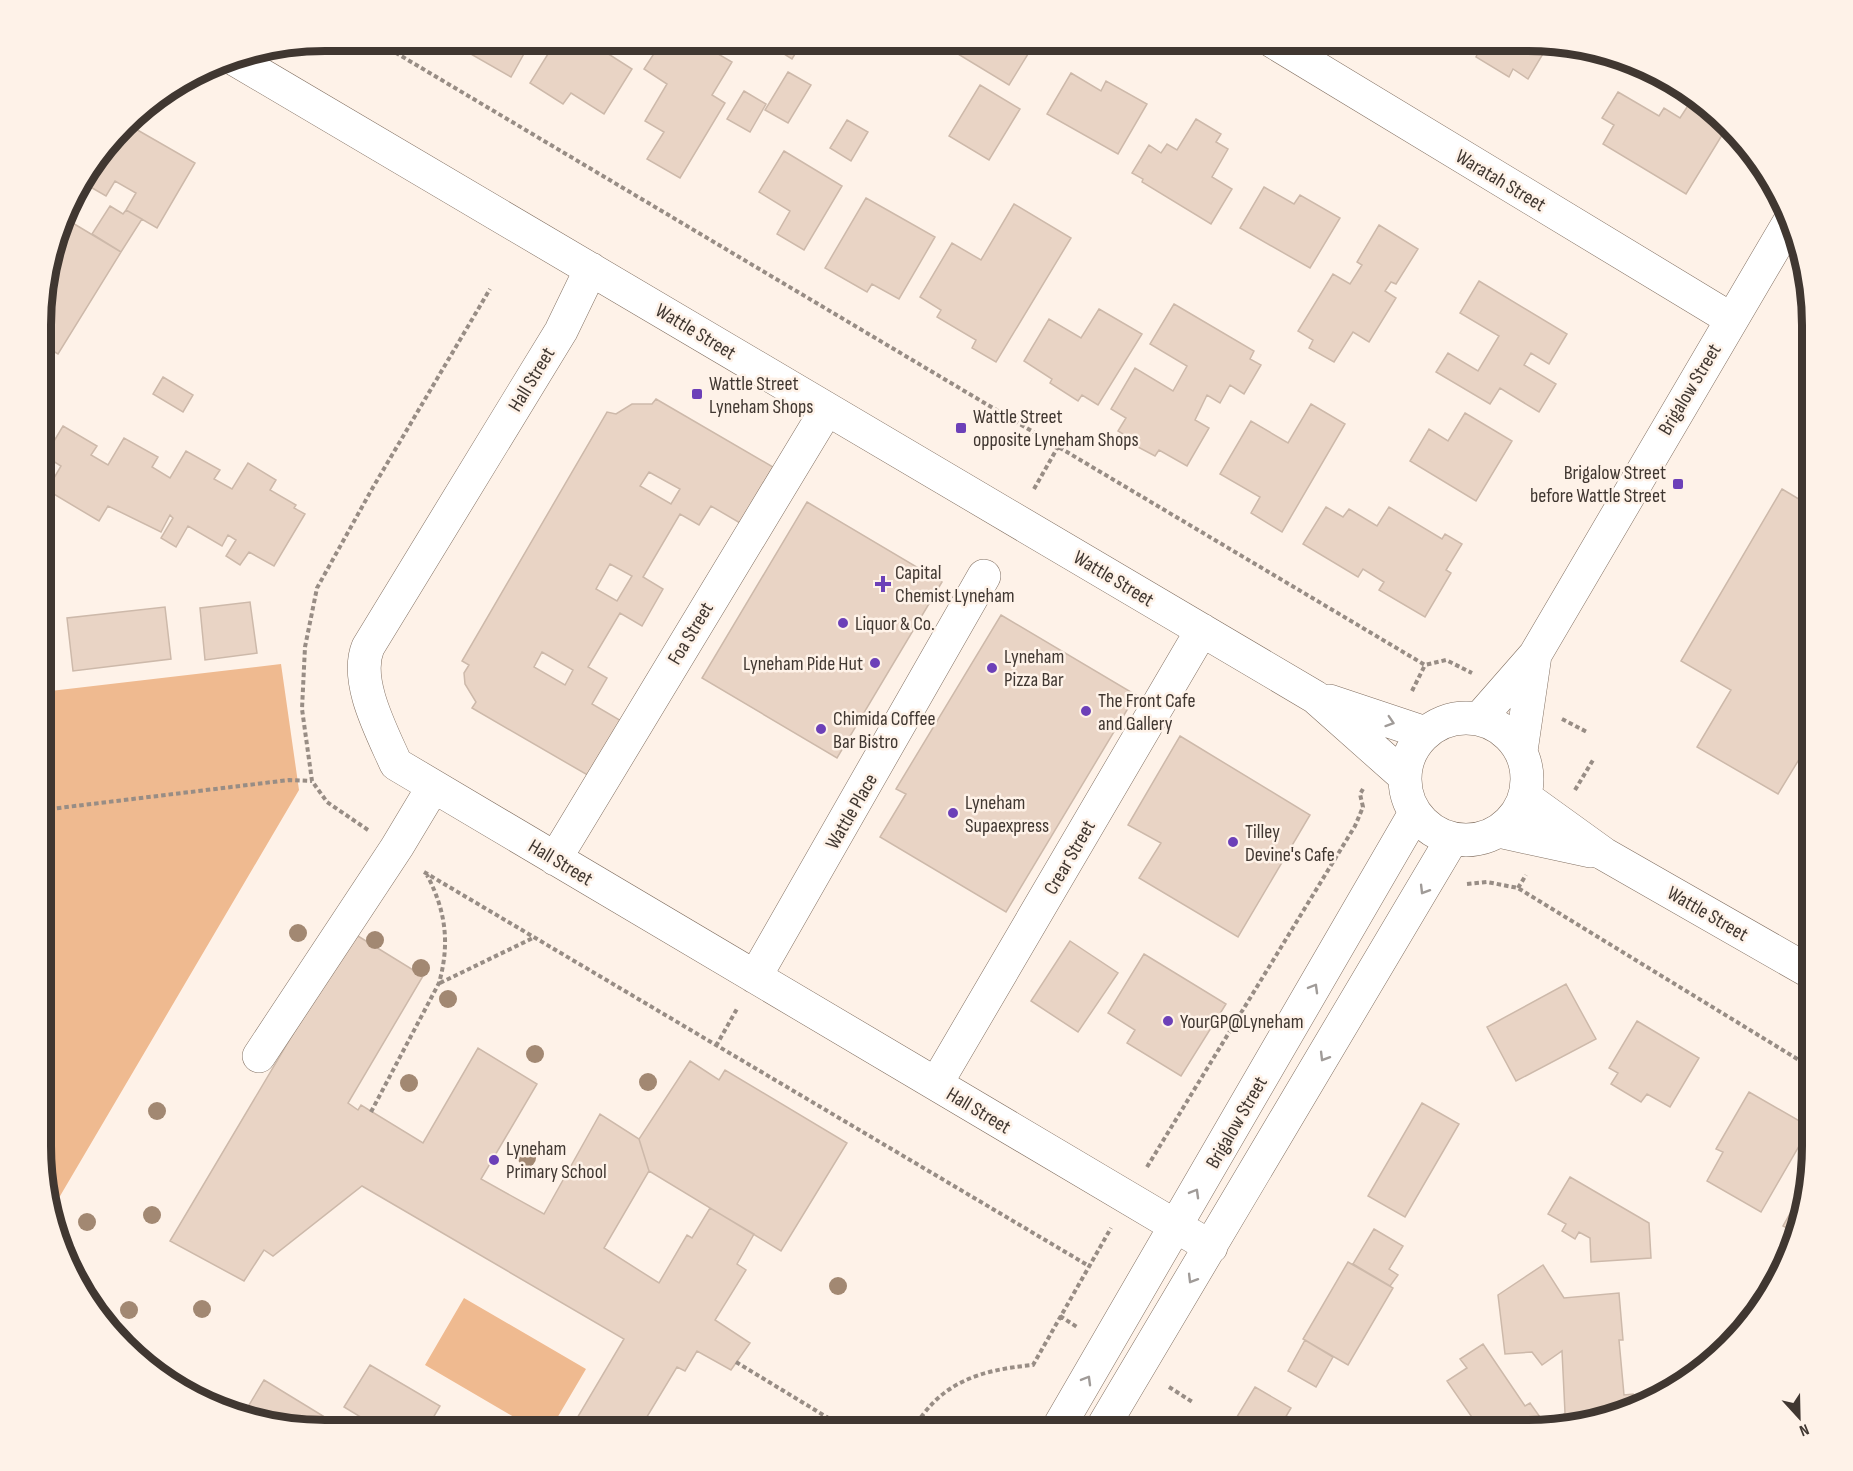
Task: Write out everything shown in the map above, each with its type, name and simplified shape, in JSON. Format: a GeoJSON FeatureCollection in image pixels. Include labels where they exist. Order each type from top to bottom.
{"type":"FeatureCollection","features":[{"type":"Feature","properties":{"kind":"street","name":"Waratah Street"},"geometry":{"type":"LineString","coordinates":[[1289,51],[1731,319]]}},
{"type":"Feature","properties":{"kind":"street","name":"Wattle Street"},"geometry":{"type":"LineString","coordinates":[[243,64],[1316,697],[1404,776]]}},
{"type":"Feature","properties":{"kind":"street","name":"Brigalow Street"},"geometry":{"type":"LineString","coordinates":[[1479,719],[1535,655],[1784,230]]}},
{"type":"Feature","properties":{"kind":"street","name":"Hall Street"},"geometry":{"type":"LineString","coordinates":[[591,269],[561,331],[362,660],[370,705],[396,764],[1211,1248]]}},
{"type":"Feature","properties":{"kind":"street","name":"Foa Street"},"geometry":{"type":"LineString","coordinates":[[555,859],[827,409]]}},
{"type":"Feature","properties":{"kind":"street","name":"Wattle Place"},"geometry":{"type":"LineString","coordinates":[[755,977],[984,576]]}},
{"type":"Feature","properties":{"kind":"street","name":"Crear Street"},"geometry":{"type":"LineString","coordinates":[[936,1084],[1202,630]]}},
{"type":"Feature","properties":{"kind":"street","name":"Brigalow Street"},"geometry":{"type":"LineString","coordinates":[[1521,751],[1535,655]]}},
{"type":"Feature","properties":{"kind":"street","name":"Wattle Street"},"geometry":{"type":"LineString","coordinates":[[1316,697],[1425,733]]}},
{"type":"Feature","properties":{"kind":"street"},"geometry":{"type":"LineString","coordinates":[[1460,718],[1479,719],[1496,725],[1511,736],[1521,751],[1528,782],[1525,797],[1509,822],[1498,831],[1468,840],[1452,839],[1425,825],[1415,813],[1407,795],[1404,776],[1407,760],[1425,733],[1441,722],[1460,718]]}},
{"type":"Feature","properties":{"kind":"street"},"geometry":{"type":"LineString","coordinates":[[260,1056],[397,848],[434,787]]}},
{"type":"Feature","properties":{"kind":"street","name":"Wattle Street"},"geometry":{"type":"LineString","coordinates":[[1525,797],[1604,854],[1802,967]]}},
{"type":"Feature","properties":{"kind":"street","name":"Brigalow Street"},"geometry":{"type":"LineString","coordinates":[[1063,1420],[1415,813]]}},
{"type":"Feature","properties":{"kind":"street","name":"Wattle Street"},"geometry":{"type":"LineString","coordinates":[[1498,831],[1604,854]]}},
{"type":"Feature","properties":{"kind":"street"},"geometry":{"type":"LineString","coordinates":[[1107,1420],[1452,839]]}},
{"type":"Feature","properties":{"kind":"path"},"geometry":{"type":"LineString","coordinates":[[394,51],[1425,665],[1446,660]]}},
{"type":"Feature","properties":{"kind":"path"},"geometry":{"type":"LineString","coordinates":[[51,809],[289,780],[312,781],[302,709],[305,647],[317,588],[372,489],[490,290]]}},
{"type":"Feature","properties":{"kind":"path"},"geometry":{"type":"LineString","coordinates":[[920,1420],[933,1400],[964,1379],[1004,1368],[1032,1365],[1128,1198],[1355,826],[1363,807],[1360,794]]}},
{"type":"Feature","properties":{"kind":"path"},"geometry":{"type":"LineString","coordinates":[[371,1112],[439,983],[444,965],[446,928],[442,909],[427,874],[1089,1266]]}},
{"type":"Feature","properties":{"kind":"path"},"geometry":{"type":"LineString","coordinates":[[1462,885],[1487,882],[1518,888],[1802,1062]]}},
{"type":"Feature","properties":{"kind":"path"},"geometry":{"type":"LineString","coordinates":[[439,983],[533,938]]}},
{"type":"Feature","properties":{"kind":"path"},"geometry":{"type":"LineString","coordinates":[[716,1046],[755,977]]}},
{"type":"Feature","properties":{"kind":"path"},"geometry":{"type":"LineString","coordinates":[[736,1362],[832,1420]]}},
{"type":"Feature","properties":{"kind":"shaded area"},"geometry":{"type":"Polygon","coordinates":[[[281,664],[299,790],[56,1202],[51,1146],[51,691],[281,664]]]}},
{"type":"Feature","properties":{"kind":"shaded area"},"geometry":{"type":"Polygon","coordinates":[[[464,1298],[586,1369],[556,1420],[519,1420],[425,1365],[464,1298]]]}},
{"type":"Feature","properties":{"kind":"building"},"geometry":{"type":"Polygon","coordinates":[[[466,51],[525,51],[511,77],[466,51]]]}},
{"type":"Feature","properties":{"kind":"building"},"geometry":{"type":"Polygon","coordinates":[[[550,51],[604,51],[632,69],[604,114],[571,93],[563,104],[530,83],[550,51]]]}},
{"type":"Feature","properties":{"kind":"building"},"geometry":{"type":"Polygon","coordinates":[[[656,51],[713,51],[732,62],[712,95],[725,103],[680,178],[647,159],[664,132],[645,121],[667,84],[644,69],[656,51]]]}},
{"type":"Feature","properties":{"kind":"building"},"geometry":{"type":"Polygon","coordinates":[[[779,51],[797,51],[792,59],[779,51]]]}},
{"type":"Feature","properties":{"kind":"building"},"geometry":{"type":"Polygon","coordinates":[[[953,51],[1030,51],[1009,85],[953,51]]]}},
{"type":"Feature","properties":{"kind":"building"},"geometry":{"type":"Polygon","coordinates":[[[1479,51],[1544,52],[1528,79],[1513,69],[1509,77],[1476,57],[1479,51]]]}},
{"type":"Feature","properties":{"kind":"building"},"geometry":{"type":"Polygon","coordinates":[[[788,72],[811,85],[788,123],[765,110],[788,72]]]}},
{"type":"Feature","properties":{"kind":"building"},"geometry":{"type":"Polygon","coordinates":[[[1071,73],[1101,91],[1106,81],[1147,104],[1118,154],[1047,114],[1071,73]]]}},
{"type":"Feature","properties":{"kind":"building"},"geometry":{"type":"Polygon","coordinates":[[[980,85],[1020,109],[989,160],[949,136],[980,85]]]}},
{"type":"Feature","properties":{"kind":"building"},"geometry":{"type":"Polygon","coordinates":[[[744,91],[766,104],[750,132],[727,119],[744,91]]]}},
{"type":"Feature","properties":{"kind":"building"},"geometry":{"type":"Polygon","coordinates":[[[1618,92],[1659,116],[1664,108],[1680,118],[1689,104],[1724,133],[1686,194],[1603,144],[1614,125],[1602,118],[1618,92]]]}},
{"type":"Feature","properties":{"kind":"building"},"geometry":{"type":"Polygon","coordinates":[[[1196,119],[1221,134],[1216,142],[1228,149],[1212,177],[1232,189],[1211,224],[1142,182],[1143,179],[1132,173],[1149,145],[1161,153],[1167,144],[1177,150],[1196,119]]]}},
{"type":"Feature","properties":{"kind":"building"},"geometry":{"type":"Polygon","coordinates":[[[847,120],[868,132],[851,161],[830,148],[847,120]]]}},
{"type":"Feature","properties":{"kind":"building"},"geometry":{"type":"Polygon","coordinates":[[[134,128],[195,163],[157,228],[126,210],[136,193],[115,181],[106,196],[89,186],[108,158],[134,128]]]}},
{"type":"Feature","properties":{"kind":"building"},"geometry":{"type":"Polygon","coordinates":[[[784,151],[842,186],[804,250],[777,234],[790,211],[759,192],[784,151]]]}},
{"type":"Feature","properties":{"kind":"building"},"geometry":{"type":"Polygon","coordinates":[[[1264,187],[1294,204],[1300,195],[1340,218],[1310,268],[1240,228],[1264,187]]]}},
{"type":"Feature","properties":{"kind":"building"},"geometry":{"type":"Polygon","coordinates":[[[866,198],[935,237],[899,299],[872,284],[867,292],[825,268],[866,198]]]}},
{"type":"Feature","properties":{"kind":"building"},"geometry":{"type":"Polygon","coordinates":[[[1014,204],[1071,238],[996,362],[972,348],[976,340],[937,317],[941,310],[920,297],[952,243],[981,260],[1014,204]]]}},
{"type":"Feature","properties":{"kind":"building"},"geometry":{"type":"Polygon","coordinates":[[[110,206],[123,214],[126,210],[142,219],[121,252],[92,234],[110,206]]]}},
{"type":"Feature","properties":{"kind":"building"},"geometry":{"type":"Polygon","coordinates":[[[71,222],[121,252],[58,354],[51,350],[53,289],[60,254],[71,222]]]}},
{"type":"Feature","properties":{"kind":"building"},"geometry":{"type":"Polygon","coordinates":[[[1379,225],[1418,249],[1396,284],[1391,282],[1385,291],[1396,298],[1369,342],[1353,332],[1334,362],[1309,348],[1313,340],[1298,331],[1333,274],[1350,284],[1362,265],[1357,262],[1379,225]]]}},
{"type":"Feature","properties":{"kind":"building"},"geometry":{"type":"Polygon","coordinates":[[[1479,281],[1567,334],[1549,364],[1531,353],[1524,365],[1556,384],[1539,412],[1500,388],[1490,404],[1436,372],[1448,353],[1478,371],[1499,336],[1460,313],[1479,281]]]}},
{"type":"Feature","properties":{"kind":"building"},"geometry":{"type":"Polygon","coordinates":[[[1174,304],[1254,351],[1250,359],[1261,365],[1244,394],[1230,385],[1220,403],[1207,395],[1195,420],[1209,428],[1187,466],[1159,450],[1155,456],[1136,446],[1138,443],[1118,431],[1126,418],[1111,409],[1135,368],[1173,391],[1187,366],[1150,344],[1174,304]]]}},
{"type":"Feature","properties":{"kind":"building"},"geometry":{"type":"Polygon","coordinates":[[[1099,309],[1142,334],[1098,405],[1082,395],[1078,401],[1050,383],[1052,379],[1024,361],[1049,319],[1081,338],[1099,309]]]}},
{"type":"Feature","properties":{"kind":"building"},"geometry":{"type":"Polygon","coordinates":[[[163,377],[193,395],[183,412],[153,394],[163,377]]]}},
{"type":"Feature","properties":{"kind":"building"},"geometry":{"type":"Polygon","coordinates":[[[656,399],[773,467],[740,523],[711,506],[699,525],[680,514],[643,577],[663,589],[642,626],[620,613],[588,667],[607,678],[592,704],[623,722],[591,777],[472,708],[476,702],[465,684],[464,673],[469,665],[462,661],[607,412],[616,414],[632,404],[652,404],[656,399]],[[649,472],[640,486],[671,504],[680,489],[649,472]],[[610,564],[596,589],[617,601],[632,576],[610,564]],[[542,652],[534,667],[565,685],[573,670],[542,652]]]}},
{"type":"Feature","properties":{"kind":"building"},"geometry":{"type":"Polygon","coordinates":[[[1311,404],[1345,424],[1282,532],[1251,513],[1260,497],[1220,474],[1251,421],[1288,443],[1311,404]]]}},
{"type":"Feature","properties":{"kind":"building"},"geometry":{"type":"Polygon","coordinates":[[[1465,413],[1512,441],[1476,501],[1410,461],[1429,429],[1448,441],[1465,413]]]}},
{"type":"Feature","properties":{"kind":"building"},"geometry":{"type":"Polygon","coordinates":[[[63,426],[97,446],[91,455],[108,465],[124,438],[158,457],[152,467],[170,478],[186,451],[220,470],[214,479],[232,489],[248,463],[276,480],[270,490],[296,505],[294,508],[305,514],[274,566],[249,552],[240,565],[226,556],[236,540],[228,535],[222,546],[188,526],[176,547],[161,538],[173,518],[170,515],[161,532],[108,506],[99,521],[51,492],[51,483],[61,466],[51,460],[51,446],[63,426]]]}},
{"type":"Feature","properties":{"kind":"building"},"geometry":{"type":"Polygon","coordinates":[[[1782,489],[1802,501],[1802,754],[1778,794],[1697,747],[1731,690],[1681,661],[1782,489]]]}},
{"type":"Feature","properties":{"kind":"building"},"geometry":{"type":"Polygon","coordinates":[[[807,502],[942,582],[837,758],[702,678],[807,502]]]}},
{"type":"Feature","properties":{"kind":"building"},"geometry":{"type":"Polygon","coordinates":[[[1326,507],[1343,517],[1349,509],[1377,526],[1389,507],[1442,539],[1445,534],[1462,544],[1446,570],[1451,573],[1425,617],[1379,590],[1384,582],[1363,569],[1358,577],[1303,544],[1326,507]]]}},
{"type":"Feature","properties":{"kind":"building"},"geometry":{"type":"Polygon","coordinates":[[[250,602],[257,653],[205,660],[200,608],[250,602]]]}},
{"type":"Feature","properties":{"kind":"building"},"geometry":{"type":"Polygon","coordinates":[[[165,607],[171,659],[73,671],[67,618],[165,607]]]}},
{"type":"Feature","properties":{"kind":"building"},"geometry":{"type":"Polygon","coordinates":[[[1001,615],[1136,695],[1006,912],[880,837],[906,794],[896,789],[1001,615]]]}},
{"type":"Feature","properties":{"kind":"building"},"geometry":{"type":"Polygon","coordinates":[[[1180,736],[1310,815],[1238,937],[1139,878],[1161,843],[1128,825],[1180,736]]]}},
{"type":"Feature","properties":{"kind":"building"},"geometry":{"type":"Polygon","coordinates":[[[353,933],[423,976],[348,1103],[358,1110],[361,1105],[423,1143],[478,1048],[537,1084],[481,1179],[544,1214],[600,1114],[639,1139],[649,1171],[604,1248],[659,1283],[687,1235],[692,1238],[710,1208],[754,1234],[737,1264],[746,1270],[715,1320],[750,1343],[731,1370],[697,1351],[685,1371],[677,1367],[645,1420],[576,1420],[624,1339],[362,1186],[273,1256],[264,1250],[244,1281],[170,1241],[353,933]]]}},
{"type":"Feature","properties":{"kind":"building"},"geometry":{"type":"Polygon","coordinates":[[[1070,941],[1118,973],[1078,1032],[1031,1001],[1070,941]]]}},
{"type":"Feature","properties":{"kind":"building","name":"YourGP@Lyneham"},"geometry":{"type":"Polygon","coordinates":[[[1144,954],[1226,1004],[1181,1076],[1127,1043],[1135,1030],[1108,1013],[1144,954]]]}},
{"type":"Feature","properties":{"kind":"building"},"geometry":{"type":"Polygon","coordinates":[[[1566,984],[1596,1039],[1516,1081],[1487,1027],[1566,984]]]}},
{"type":"Feature","properties":{"kind":"building"},"geometry":{"type":"Polygon","coordinates":[[[1637,1021],[1699,1058],[1670,1107],[1647,1094],[1641,1102],[1611,1084],[1618,1073],[1609,1068],[1637,1021]]]}},
{"type":"Feature","properties":{"kind":"building"},"geometry":{"type":"Polygon","coordinates":[[[690,1061],[719,1080],[725,1070],[847,1143],[781,1251],[649,1171],[639,1139],[690,1061]]]}},
{"type":"Feature","properties":{"kind":"building"},"geometry":{"type":"Polygon","coordinates":[[[1749,1092],[1802,1122],[1802,1141],[1761,1212],[1707,1181],[1723,1152],[1716,1149],[1749,1092]]]}},
{"type":"Feature","properties":{"kind":"building"},"geometry":{"type":"Polygon","coordinates":[[[1422,1103],[1459,1124],[1405,1217],[1368,1196],[1422,1103]]]}},
{"type":"Feature","properties":{"kind":"building"},"geometry":{"type":"Polygon","coordinates":[[[1570,1177],[1649,1223],[1651,1258],[1591,1262],[1590,1238],[1579,1232],[1575,1239],[1562,1231],[1566,1224],[1548,1214],[1570,1177]]]}},
{"type":"Feature","properties":{"kind":"building"},"geometry":{"type":"Polygon","coordinates":[[[1797,1202],[1789,1229],[1783,1226],[1797,1202]]]}},
{"type":"Feature","properties":{"kind":"building"},"geometry":{"type":"Polygon","coordinates":[[[1374,1229],[1403,1246],[1389,1269],[1398,1275],[1390,1286],[1353,1264],[1374,1229]]]}},
{"type":"Feature","properties":{"kind":"building"},"geometry":{"type":"Polygon","coordinates":[[[1348,1262],[1393,1288],[1348,1365],[1303,1339],[1348,1262]]]}},
{"type":"Feature","properties":{"kind":"building"},"geometry":{"type":"Polygon","coordinates":[[[1543,1265],[1564,1298],[1619,1293],[1623,1340],[1619,1340],[1624,1395],[1633,1394],[1633,1399],[1599,1411],[1559,1418],[1565,1413],[1562,1351],[1542,1365],[1532,1352],[1505,1354],[1498,1295],[1543,1265]]]}},
{"type":"Feature","properties":{"kind":"building"},"geometry":{"type":"Polygon","coordinates":[[[1305,1340],[1333,1357],[1316,1387],[1288,1371],[1305,1340]]]}},
{"type":"Feature","properties":{"kind":"building"},"geometry":{"type":"Polygon","coordinates":[[[1483,1344],[1525,1406],[1530,1403],[1542,1419],[1474,1420],[1447,1381],[1467,1368],[1460,1359],[1483,1344]]]}},
{"type":"Feature","properties":{"kind":"building"},"geometry":{"type":"Polygon","coordinates":[[[370,1365],[440,1406],[432,1420],[365,1420],[344,1407],[370,1365]]]}},
{"type":"Feature","properties":{"kind":"building"},"geometry":{"type":"Polygon","coordinates":[[[264,1380],[330,1420],[289,1418],[247,1408],[264,1380]]]}},
{"type":"Feature","properties":{"kind":"building"},"geometry":{"type":"Polygon","coordinates":[[[1255,1387],[1291,1408],[1284,1420],[1235,1420],[1255,1387]]]}},
{"type":"Feature","properties":{"kind":"place","name":"Wattle Street Lyneham Shops"},"geometry":{"type":"Point","coordinates":[697,394]}},
{"type":"Feature","properties":{"kind":"place","name":"Wattle Street opposite Lyneham Shops"},"geometry":{"type":"Point","coordinates":[961,428]}},
{"type":"Feature","properties":{"kind":"place","name":"Brigalow Street before Wattle Street"},"geometry":{"type":"Point","coordinates":[1678,484]}},
{"type":"Feature","properties":{"kind":"place","name":"Capital Chemist Lyneham"},"geometry":{"type":"Point","coordinates":[883,584]}},
{"type":"Feature","properties":{"kind":"place","name":"Liquor & Co."},"geometry":{"type":"Point","coordinates":[843,623]}},
{"type":"Feature","properties":{"kind":"place","name":"Lyneham Pide Hut"},"geometry":{"type":"Point","coordinates":[875,663]}},
{"type":"Feature","properties":{"kind":"place","name":"Lyneham Pizza Bar"},"geometry":{"type":"Point","coordinates":[992,668]}},
{"type":"Feature","properties":{"kind":"place","name":"The Front Cafe and Gallery"},"geometry":{"type":"Point","coordinates":[1086,711]}},
{"type":"Feature","properties":{"kind":"place","name":"Chimida Coffee Bar Bistro"},"geometry":{"type":"Point","coordinates":[821,729]}},
{"type":"Feature","properties":{"kind":"place","name":"Lyneham Supaexpress"},"geometry":{"type":"Point","coordinates":[953,813]}},
{"type":"Feature","properties":{"kind":"place","name":"Tilley Devine's Cafe"},"geometry":{"type":"Point","coordinates":[1233,842]}},
{"type":"Feature","properties":{"kind":"place","name":"YourGP@Lyneham"},"geometry":{"type":"Point","coordinates":[1168,1021]}},
{"type":"Feature","properties":{"kind":"place","name":"Lyneham Primary School"},"geometry":{"type":"Point","coordinates":[494,1160]}}]}
